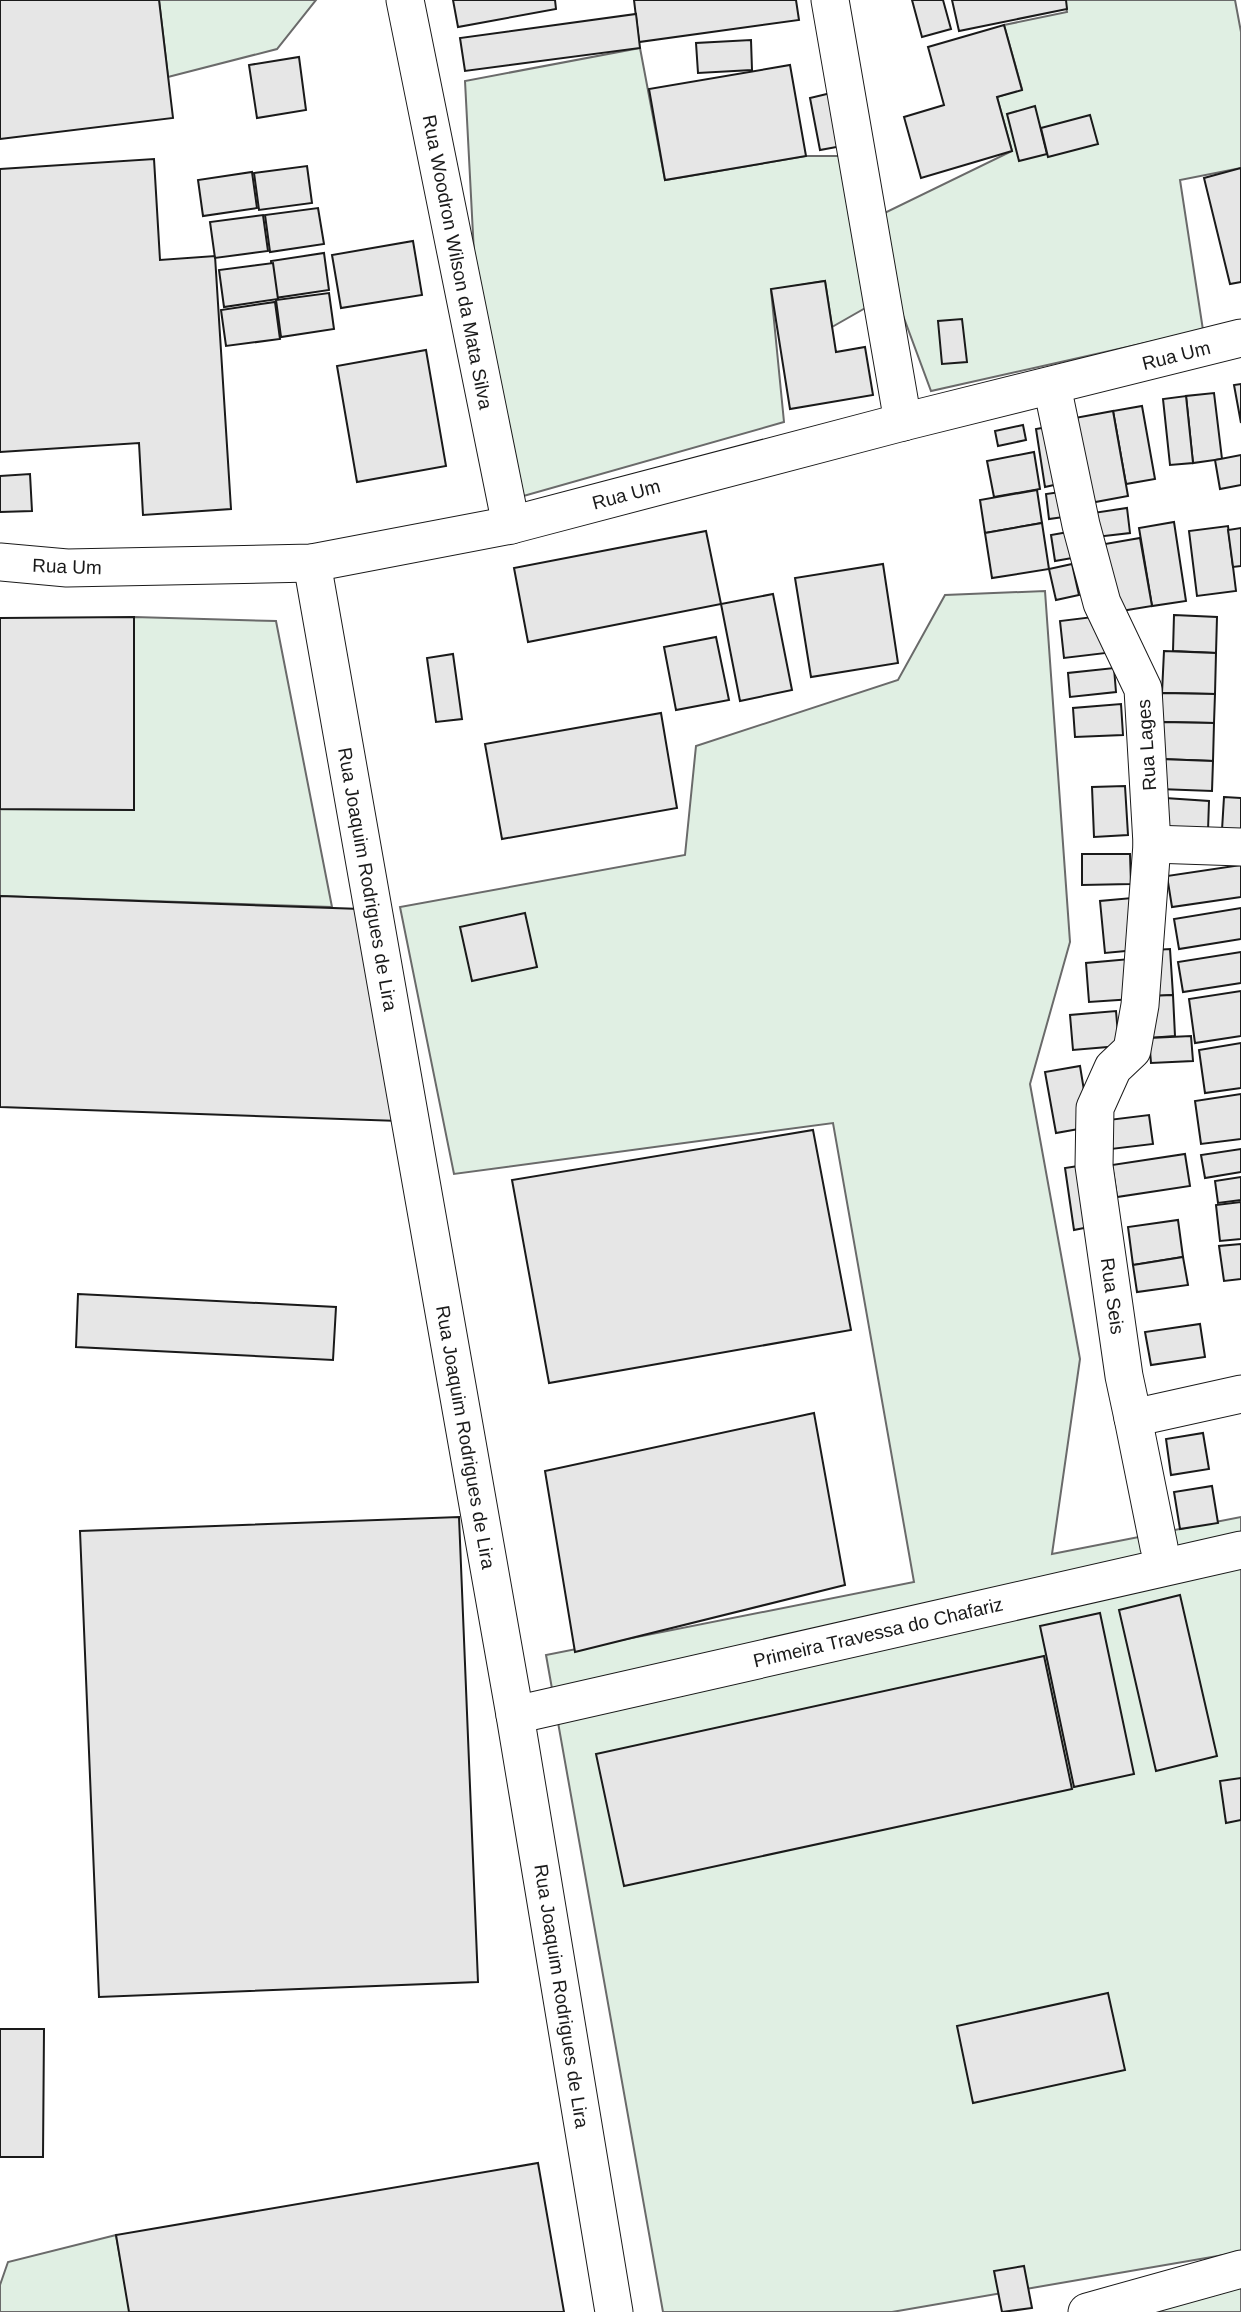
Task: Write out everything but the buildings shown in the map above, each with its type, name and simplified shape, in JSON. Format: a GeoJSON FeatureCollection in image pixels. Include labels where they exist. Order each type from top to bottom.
{"type":"FeatureCollection","features":[{"type":"Feature","properties":{"kind":"street","name":"Rua Woodron Wilson da Mata Silva"},"geometry":{"type":"LineString","coordinates":[[405,0],[511,525]]}},
{"type":"Feature","properties":{"kind":"street"},"geometry":{"type":"LineString","coordinates":[[830,0],[903,422]]}},
{"type":"Feature","properties":{"kind":"street","name":"Rua Um"},"geometry":{"type":"LineString","coordinates":[[0,562],[66,568],[312,563],[511,525],[903,422],[1241,338]]}},
{"type":"Feature","properties":{"kind":"street","name":"Rua Lages"},"geometry":{"type":"LineString","coordinates":[[1052,386],[1081,525],[1102,603],[1143,689],[1152,845],[1140,1005],[1132,1050],[1113,1068]]}},
{"type":"Feature","properties":{"kind":"street","name":"Rua Joaquim Rodrigues de Lira"},"geometry":{"type":"LineString","coordinates":[[312,563],[515,1715],[614,2312]]}},
{"type":"Feature","properties":{"kind":"street"},"geometry":{"type":"LineString","coordinates":[[1152,845],[1241,847]]}},
{"type":"Feature","properties":{"kind":"street","name":"Rua Seis"},"geometry":{"type":"LineString","coordinates":[[1113,1068],[1094,1108],[1094,1166],[1124,1376],[1159,1547]]}},
{"type":"Feature","properties":{"kind":"street"},"geometry":{"type":"LineString","coordinates":[[1133,1418],[1241,1394]]}},
{"type":"Feature","properties":{"kind":"street","name":"Primeira Travessa do Chafariz"},"geometry":{"type":"LineString","coordinates":[[515,1715],[1241,1550]]}},
{"type":"Feature","properties":{"kind":"street"},"geometry":{"type":"LineString","coordinates":[[1087,2312],[1241,2269]]}},
{"type":"Feature","properties":{"kind":"green space"},"geometry":{"type":"Polygon","coordinates":[[[159,0],[316,0],[277,49],[168,77],[159,0]]]}},
{"type":"Feature","properties":{"kind":"green space"},"geometry":{"type":"Polygon","coordinates":[[[1065,0],[1235,0],[1241,32],[1241,168],[1180,180],[1203,330],[931,391],[868,221],[1012,151],[997,97],[1022,89],[1004,25],[1067,12],[1065,0]]]}},
{"type":"Feature","properties":{"kind":"green space"},"geometry":{"type":"Polygon","coordinates":[[[640,48],[665,180],[806,156],[839,156],[867,307],[832,327],[825,281],[771,290],[784,422],[520,497],[476,292],[465,81],[640,48]]]}},
{"type":"Feature","properties":{"kind":"green space"},"geometry":{"type":"Polygon","coordinates":[[[1045,591],[1070,942],[1030,1084],[1080,1359],[1052,1554],[1241,1517],[1241,2252],[892,2312],[663,2312],[546,1655],[914,1582],[833,1123],[454,1174],[400,907],[685,855],[696,746],[898,680],[945,595],[1045,591]]]}},
{"type":"Feature","properties":{"kind":"green space"},"geometry":{"type":"Polygon","coordinates":[[[134,617],[276,621],[332,907],[0,896],[0,809],[133,810],[134,617]]]}},
{"type":"Feature","properties":{"kind":"green space"},"geometry":{"type":"Polygon","coordinates":[[[116,2235],[130,2312],[0,2312],[0,2285],[8,2262],[116,2235]]]}},
{"type":"Feature","properties":{"kind":"green space"},"geometry":{"type":"Polygon","coordinates":[[[1241,2279],[1241,2312],[1132,2312],[1241,2279]]]}}]}
